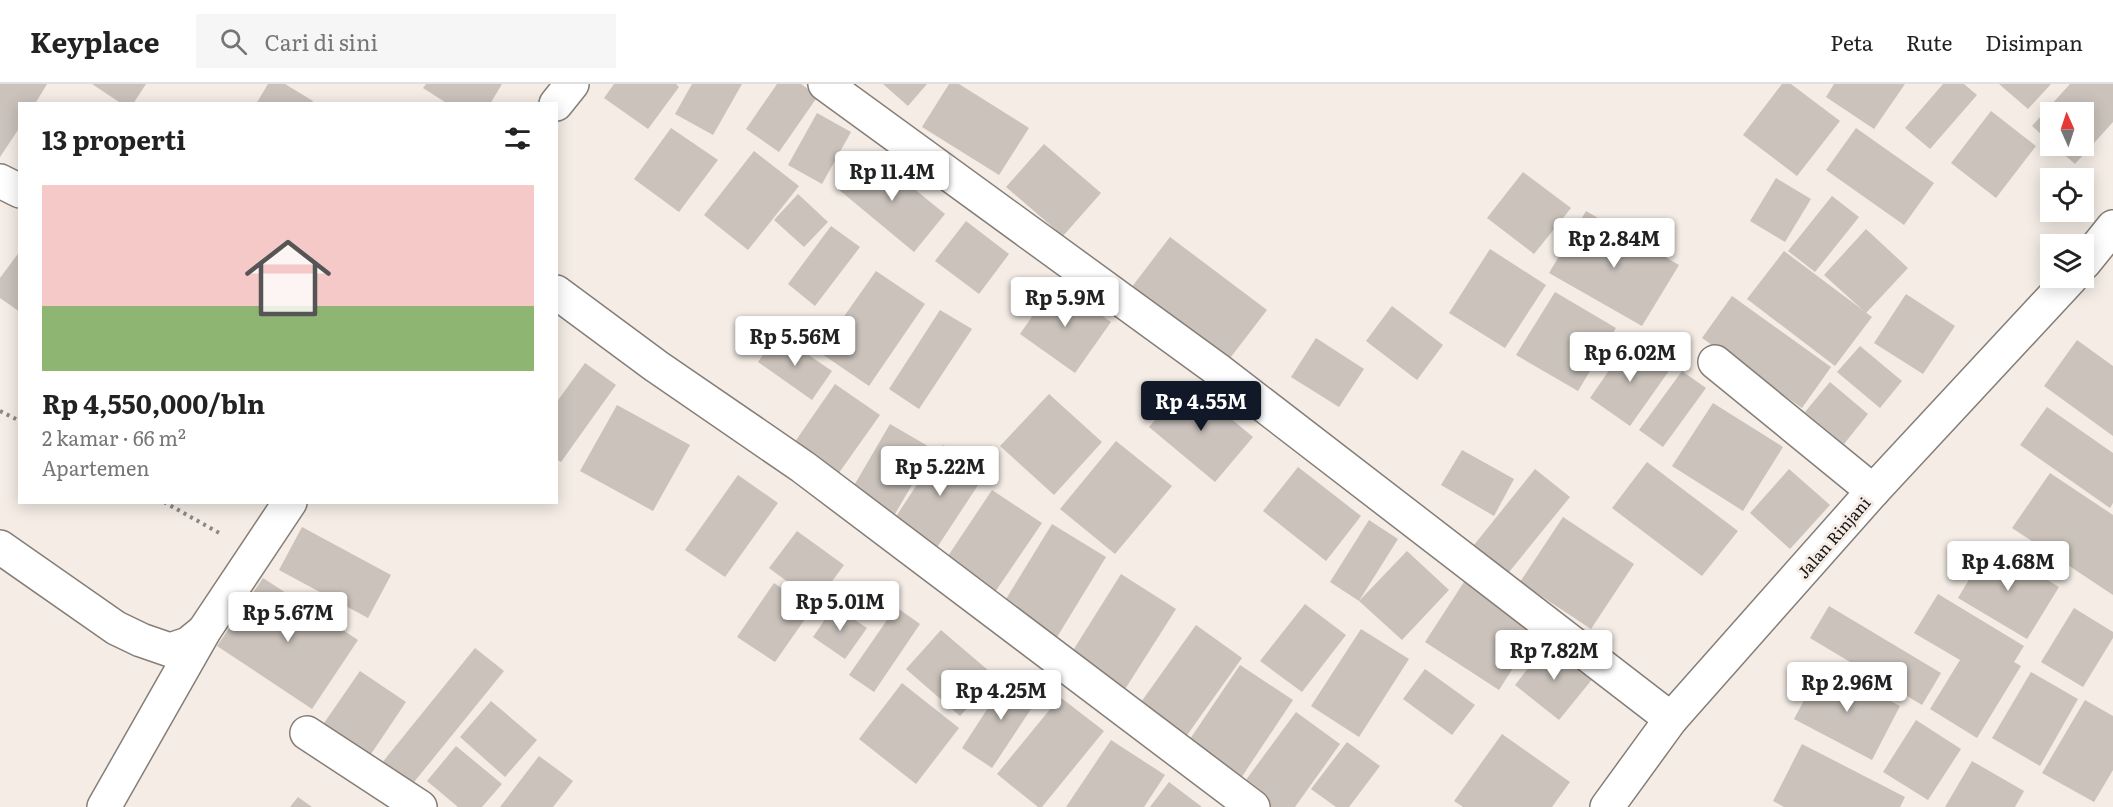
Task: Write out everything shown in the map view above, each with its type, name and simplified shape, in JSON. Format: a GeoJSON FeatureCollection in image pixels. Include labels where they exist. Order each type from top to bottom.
{"type":"FeatureCollection","features":[{"type":"Feature","properties":{"kind":"street"},"geometry":{"type":"LineString","coordinates":[[558,102],[572,84]]}},
{"type":"Feature","properties":{"kind":"street"},"geometry":{"type":"LineString","coordinates":[[825,84],[1218,370],[1671,719]]}},
{"type":"Feature","properties":{"kind":"street"},"geometry":{"type":"LineString","coordinates":[[0,181],[18,190]]}},
{"type":"Feature","properties":{"kind":"street"},"geometry":{"type":"LineString","coordinates":[[2094,251],[2113,227]]}},
{"type":"Feature","properties":{"kind":"street","name":"Jalan Rinjani"},"geometry":{"type":"LineString","coordinates":[[1607,807],[1671,719],[1873,491],[2063,288]]}},
{"type":"Feature","properties":{"kind":"street"},"geometry":{"type":"LineString","coordinates":[[558,293],[657,366],[803,467],[1253,807]]}},
{"type":"Feature","properties":{"kind":"street"},"geometry":{"type":"LineString","coordinates":[[1715,362],[1873,491]]}},
{"type":"Feature","properties":{"kind":"street"},"geometry":{"type":"LineString","coordinates":[[104,807],[204,631],[289,504]]}},
{"type":"Feature","properties":{"kind":"street"},"geometry":{"type":"LineString","coordinates":[[0,548],[116,628],[141,640],[170,650],[188,644],[204,631]]}},
{"type":"Feature","properties":{"kind":"street"},"geometry":{"type":"LineString","coordinates":[[307,734],[420,807]]}},
{"type":"Feature","properties":{"kind":"path"},"geometry":{"type":"LineString","coordinates":[[0,411],[18,420]]}},
{"type":"Feature","properties":{"kind":"path"},"geometry":{"type":"LineString","coordinates":[[168,504],[257,552]]}},
{"type":"Feature","properties":{"kind":"building"},"geometry":{"type":"Polygon","coordinates":[[[0,84],[47,84],[36,102],[18,102],[18,130],[0,157],[0,84]]]}},
{"type":"Feature","properties":{"kind":"building"},"geometry":{"type":"Polygon","coordinates":[[[92,84],[146,84],[134,102],[119,102],[92,84]]]}},
{"type":"Feature","properties":{"kind":"building"},"geometry":{"type":"Polygon","coordinates":[[[268,84],[285,84],[313,101],[312,102],[257,102],[268,84]]]}},
{"type":"Feature","properties":{"kind":"building"},"geometry":{"type":"Polygon","coordinates":[[[426,84],[502,84],[491,102],[445,102],[423,88],[426,84]]]}},
{"type":"Feature","properties":{"kind":"building"},"geometry":{"type":"Polygon","coordinates":[[[614,84],[676,84],[679,87],[648,129],[604,98],[614,84]]]}},
{"type":"Feature","properties":{"kind":"building"},"geometry":{"type":"Polygon","coordinates":[[[692,84],[742,84],[713,135],[675,114],[692,84]]]}},
{"type":"Feature","properties":{"kind":"building"},"geometry":{"type":"Polygon","coordinates":[[[777,84],[801,84],[818,96],[779,152],[746,129],[777,84]]]}},
{"type":"Feature","properties":{"kind":"building"},"geometry":{"type":"Polygon","coordinates":[[[883,84],[927,84],[908,106],[883,84]]]}},
{"type":"Feature","properties":{"kind":"building"},"geometry":{"type":"Polygon","coordinates":[[[949,84],[959,84],[1029,128],[999,175],[922,127],[949,84]]]}},
{"type":"Feature","properties":{"kind":"building"},"geometry":{"type":"Polygon","coordinates":[[[1782,84],[1791,84],[1840,121],[1797,176],[1743,135],[1782,84]]]}},
{"type":"Feature","properties":{"kind":"building"},"geometry":{"type":"Polygon","coordinates":[[[1834,84],[1905,84],[1874,129],[1826,97],[1834,84]]]}},
{"type":"Feature","properties":{"kind":"building"},"geometry":{"type":"Polygon","coordinates":[[[1943,84],[1964,84],[1977,95],[1930,149],[1905,128],[1943,84]]]}},
{"type":"Feature","properties":{"kind":"building"},"geometry":{"type":"Polygon","coordinates":[[[1999,84],[2051,84],[2028,109],[1999,84]]]}},
{"type":"Feature","properties":{"kind":"building"},"geometry":{"type":"Polygon","coordinates":[[[2070,84],[2113,84],[2113,122],[2094,143],[2094,102],[2054,102],[2070,84]]]}},
{"type":"Feature","properties":{"kind":"building"},"geometry":{"type":"Polygon","coordinates":[[[1991,111],[2036,146],[1996,198],[1951,163],[1991,111]]]}},
{"type":"Feature","properties":{"kind":"building"},"geometry":{"type":"Polygon","coordinates":[[[817,113],[851,132],[822,184],[788,165],[817,113]]]}},
{"type":"Feature","properties":{"kind":"building"},"geometry":{"type":"Polygon","coordinates":[[[2040,117],[2040,133],[2032,126],[2040,117]]]}},
{"type":"Feature","properties":{"kind":"building"},"geometry":{"type":"Polygon","coordinates":[[[671,128],[718,160],[679,212],[634,179],[671,128]]]}},
{"type":"Feature","properties":{"kind":"building"},"geometry":{"type":"Polygon","coordinates":[[[1856,128],[1934,183],[1904,225],[1826,170],[1856,128]]]}},
{"type":"Feature","properties":{"kind":"building"},"geometry":{"type":"Polygon","coordinates":[[[1044,144],[1101,193],[1063,236],[1006,187],[1044,144]]]}},
{"type":"Feature","properties":{"kind":"building"},"geometry":{"type":"Polygon","coordinates":[[[754,151],[799,186],[748,250],[704,215],[754,151]]]}},
{"type":"Feature","properties":{"kind":"building"},"geometry":{"type":"Polygon","coordinates":[[[869,152],[945,214],[914,252],[838,189],[869,152]]]}},
{"type":"Feature","properties":{"kind":"building"},"geometry":{"type":"Polygon","coordinates":[[[2066,156],[2082,156],[2075,164],[2066,156]]]}},
{"type":"Feature","properties":{"kind":"building"},"geometry":{"type":"Polygon","coordinates":[[[1523,172],[1571,208],[1534,254],[1487,218],[1523,172]]]}},
{"type":"Feature","properties":{"kind":"building"},"geometry":{"type":"Polygon","coordinates":[[[1776,178],[1811,199],[1785,242],[1750,221],[1776,178]]]}},
{"type":"Feature","properties":{"kind":"building"},"geometry":{"type":"Polygon","coordinates":[[[798,194],[828,222],[804,247],[774,220],[798,194]]]}},
{"type":"Feature","properties":{"kind":"building"},"geometry":{"type":"Polygon","coordinates":[[[1832,196],[1859,217],[1815,272],[1788,251],[1832,196]]]}},
{"type":"Feature","properties":{"kind":"building"},"geometry":{"type":"Polygon","coordinates":[[[1586,211],[1679,265],[1642,326],[1549,273],[1586,211]]]}},
{"type":"Feature","properties":{"kind":"building"},"geometry":{"type":"Polygon","coordinates":[[[966,221],[1009,254],[979,294],[935,261],[966,221]]]}},
{"type":"Feature","properties":{"kind":"building"},"geometry":{"type":"Polygon","coordinates":[[[831,226],[860,247],[815,306],[788,284],[831,226]]]}},
{"type":"Feature","properties":{"kind":"building"},"geometry":{"type":"Polygon","coordinates":[[[1866,229],[1908,268],[1866,313],[1824,275],[1866,229]]]}},
{"type":"Feature","properties":{"kind":"building"},"geometry":{"type":"Polygon","coordinates":[[[1170,237],[1267,310],[1227,362],[1131,288],[1170,237]]]}},
{"type":"Feature","properties":{"kind":"building"},"geometry":{"type":"Polygon","coordinates":[[[1490,249],[1546,285],[1505,348],[1449,313],[1490,249]]]}},
{"type":"Feature","properties":{"kind":"building"},"geometry":{"type":"Polygon","coordinates":[[[1784,251],[1872,317],[1835,366],[1747,299],[1784,251]]]}},
{"type":"Feature","properties":{"kind":"building"},"geometry":{"type":"Polygon","coordinates":[[[18,254],[18,311],[0,298],[0,278],[18,254]]]}},
{"type":"Feature","properties":{"kind":"building"},"geometry":{"type":"Polygon","coordinates":[[[876,271],[925,304],[869,386],[819,352],[876,271]]]}},
{"type":"Feature","properties":{"kind":"building"},"geometry":{"type":"Polygon","coordinates":[[[1055,283],[1111,322],[1075,373],[1020,334],[1055,283]]]}},
{"type":"Feature","properties":{"kind":"building"},"geometry":{"type":"Polygon","coordinates":[[[1555,292],[1616,328],[1578,391],[1516,355],[1555,292]]]}},
{"type":"Feature","properties":{"kind":"building"},"geometry":{"type":"Polygon","coordinates":[[[1906,294],[1955,326],[1923,374],[1874,343],[1906,294]]]}},
{"type":"Feature","properties":{"kind":"building"},"geometry":{"type":"Polygon","coordinates":[[[1732,296],[1831,367],[1802,408],[1702,338],[1732,296]]]}},
{"type":"Feature","properties":{"kind":"building"},"geometry":{"type":"Polygon","coordinates":[[[1392,306],[1443,345],[1417,380],[1366,341],[1392,306]]]}},
{"type":"Feature","properties":{"kind":"building"},"geometry":{"type":"Polygon","coordinates":[[[940,310],[972,329],[919,409],[889,389],[940,310]]]}},
{"type":"Feature","properties":{"kind":"building"},"geometry":{"type":"Polygon","coordinates":[[[778,334],[832,371],[812,400],[758,362],[778,334]]]}},
{"type":"Feature","properties":{"kind":"building"},"geometry":{"type":"Polygon","coordinates":[[[1316,338],[1364,369],[1339,407],[1291,377],[1316,338]]]}},
{"type":"Feature","properties":{"kind":"building"},"geometry":{"type":"Polygon","coordinates":[[[1630,340],[1671,368],[1630,426],[1590,398],[1630,340]]]}},
{"type":"Feature","properties":{"kind":"building"},"geometry":{"type":"Polygon","coordinates":[[[2077,340],[2113,366],[2113,436],[2044,386],[2077,340]]]}},
{"type":"Feature","properties":{"kind":"building"},"geometry":{"type":"Polygon","coordinates":[[[1860,346],[1902,381],[1880,408],[1837,372],[1860,346]]]}},
{"type":"Feature","properties":{"kind":"building"},"geometry":{"type":"Polygon","coordinates":[[[585,363],[616,385],[561,462],[558,460],[558,400],[585,363]]]}},
{"type":"Feature","properties":{"kind":"building"},"geometry":{"type":"Polygon","coordinates":[[[1682,371],[1706,388],[1663,447],[1639,430],[1682,371]]]}},
{"type":"Feature","properties":{"kind":"building"},"geometry":{"type":"Polygon","coordinates":[[[1187,382],[1253,437],[1215,482],[1149,427],[1187,382]]]}},
{"type":"Feature","properties":{"kind":"building"},"geometry":{"type":"Polygon","coordinates":[[[1830,382],[1868,414],[1844,444],[1805,412],[1830,382]]]}},
{"type":"Feature","properties":{"kind":"building"},"geometry":{"type":"Polygon","coordinates":[[[835,384],[880,415],[836,477],[792,446],[835,384]]]}},
{"type":"Feature","properties":{"kind":"building"},"geometry":{"type":"Polygon","coordinates":[[[1049,394],[1102,442],[1054,495],[1000,446],[1049,394]]]}},
{"type":"Feature","properties":{"kind":"building"},"geometry":{"type":"Polygon","coordinates":[[[1713,403],[1783,447],[1743,511],[1672,466],[1713,403]]]}},
{"type":"Feature","properties":{"kind":"building"},"geometry":{"type":"Polygon","coordinates":[[[617,405],[690,445],[653,511],[580,471],[617,405]]]}},
{"type":"Feature","properties":{"kind":"building"},"geometry":{"type":"Polygon","coordinates":[[[2047,407],[2113,453],[2113,503],[2110,508],[2020,445],[2047,407]]]}},
{"type":"Feature","properties":{"kind":"building"},"geometry":{"type":"Polygon","coordinates":[[[890,424],[933,449],[895,514],[852,489],[890,424]]]}},
{"type":"Feature","properties":{"kind":"building"},"geometry":{"type":"Polygon","coordinates":[[[1116,441],[1172,486],[1115,554],[1060,509],[1116,441]]]}},
{"type":"Feature","properties":{"kind":"building"},"geometry":{"type":"Polygon","coordinates":[[[943,445],[986,473],[936,549],[893,521],[943,445]]]}},
{"type":"Feature","properties":{"kind":"building"},"geometry":{"type":"Polygon","coordinates":[[[1462,450],[1514,479],[1494,516],[1441,485],[1462,450]]]}},
{"type":"Feature","properties":{"kind":"building"},"geometry":{"type":"Polygon","coordinates":[[[1647,462],[1738,531],[1702,576],[1612,508],[1647,462]]]}},
{"type":"Feature","properties":{"kind":"building"},"geometry":{"type":"Polygon","coordinates":[[[1298,467],[1361,516],[1326,561],[1263,511],[1298,467]]]}},
{"type":"Feature","properties":{"kind":"building"},"geometry":{"type":"Polygon","coordinates":[[[1535,469],[1570,497],[1505,577],[1470,550],[1535,469]]]}},
{"type":"Feature","properties":{"kind":"building"},"geometry":{"type":"Polygon","coordinates":[[[1789,469],[1830,505],[1790,549],[1750,513],[1789,469]]]}},
{"type":"Feature","properties":{"kind":"building"},"geometry":{"type":"Polygon","coordinates":[[[2050,473],[2113,515],[2113,595],[2012,528],[2050,473]]]}},
{"type":"Feature","properties":{"kind":"building"},"geometry":{"type":"Polygon","coordinates":[[[738,475],[778,503],[725,577],[685,550],[738,475]]]}},
{"type":"Feature","properties":{"kind":"building"},"geometry":{"type":"Polygon","coordinates":[[[992,490],[1042,523],[991,598],[942,565],[992,490]]]}},
{"type":"Feature","properties":{"kind":"building"},"geometry":{"type":"Polygon","coordinates":[[[1563,517],[1634,564],[1591,629],[1520,582],[1563,517]]]}},
{"type":"Feature","properties":{"kind":"building"},"geometry":{"type":"Polygon","coordinates":[[[1369,520],[1398,539],[1359,601],[1330,582],[1369,520]]]}},
{"type":"Feature","properties":{"kind":"building"},"geometry":{"type":"Polygon","coordinates":[[[1052,524],[1106,557],[1054,642],[1000,609],[1052,524]]]}},
{"type":"Feature","properties":{"kind":"building"},"geometry":{"type":"Polygon","coordinates":[[[302,527],[391,575],[368,618],[279,570],[302,527]]]}},
{"type":"Feature","properties":{"kind":"building"},"geometry":{"type":"Polygon","coordinates":[[[797,531],[844,565],[816,603],[769,568],[797,531]]]}},
{"type":"Feature","properties":{"kind":"building"},"geometry":{"type":"Polygon","coordinates":[[[1990,544],[2059,587],[2027,639],[1958,598],[1990,544]]]}},
{"type":"Feature","properties":{"kind":"building"},"geometry":{"type":"Polygon","coordinates":[[[1407,551],[1449,590],[1402,640],[1359,601],[1407,551]]]}},
{"type":"Feature","properties":{"kind":"building"},"geometry":{"type":"Polygon","coordinates":[[[1121,574],[1176,609],[1122,694],[1067,660],[1121,574]]]}},
{"type":"Feature","properties":{"kind":"building"},"geometry":{"type":"Polygon","coordinates":[[[263,578],[358,640],[312,709],[217,646],[263,578]]]}},
{"type":"Feature","properties":{"kind":"building"},"geometry":{"type":"Polygon","coordinates":[[[1464,582],[1538,629],[1499,690],[1425,642],[1464,582]]]}},
{"type":"Feature","properties":{"kind":"building"},"geometry":{"type":"Polygon","coordinates":[[[774,583],[812,609],[775,662],[737,637],[774,583]]]}},
{"type":"Feature","properties":{"kind":"building"},"geometry":{"type":"Polygon","coordinates":[[[1938,594],[2024,646],[2014,662],[2021,666],[1977,738],[1930,709],[1960,660],[1914,633],[1938,594]]]}},
{"type":"Feature","properties":{"kind":"building"},"geometry":{"type":"Polygon","coordinates":[[[1305,604],[1346,635],[1302,692],[1260,661],[1305,604]]]}},
{"type":"Feature","properties":{"kind":"building"},"geometry":{"type":"Polygon","coordinates":[[[834,606],[867,628],[845,659],[813,637],[834,606]]]}},
{"type":"Feature","properties":{"kind":"building"},"geometry":{"type":"Polygon","coordinates":[[[1829,606],[1941,673],[1922,705],[1810,638],[1829,606]]]}},
{"type":"Feature","properties":{"kind":"building"},"geometry":{"type":"Polygon","coordinates":[[[896,607],[920,624],[874,692],[849,675],[896,607]]]}},
{"type":"Feature","properties":{"kind":"building"},"geometry":{"type":"Polygon","coordinates":[[[2074,608],[2113,632],[2113,638],[2083,687],[2041,662],[2074,608]]]}},
{"type":"Feature","properties":{"kind":"building"},"geometry":{"type":"Polygon","coordinates":[[[1196,625],[1242,658],[1185,738],[1139,705],[1196,625]]]}},
{"type":"Feature","properties":{"kind":"building"},"geometry":{"type":"Polygon","coordinates":[[[1361,629],[1409,659],[1359,737],[1311,706],[1361,629]]]}},
{"type":"Feature","properties":{"kind":"building"},"geometry":{"type":"Polygon","coordinates":[[[941,630],[996,677],[960,716],[906,669],[941,630]]]}},
{"type":"Feature","properties":{"kind":"building"},"geometry":{"type":"Polygon","coordinates":[[[1549,642],[1594,677],[1559,720],[1515,685],[1549,642]]]}},
{"type":"Feature","properties":{"kind":"building"},"geometry":{"type":"Polygon","coordinates":[[[475,648],[504,671],[406,792],[377,769],[475,648]]]}},
{"type":"Feature","properties":{"kind":"building"},"geometry":{"type":"Polygon","coordinates":[[[1240,665],[1293,700],[1239,781],[1186,745],[1240,665]]]}},
{"type":"Feature","properties":{"kind":"building"},"geometry":{"type":"Polygon","coordinates":[[[1823,665],[1900,706],[1872,760],[1794,719],[1823,665]]]}},
{"type":"Feature","properties":{"kind":"building"},"geometry":{"type":"Polygon","coordinates":[[[1425,669],[1475,705],[1452,735],[1403,699],[1425,669]]]}},
{"type":"Feature","properties":{"kind":"building"},"geometry":{"type":"Polygon","coordinates":[[[360,671],[406,702],[369,757],[322,726],[360,671]]]}},
{"type":"Feature","properties":{"kind":"building"},"geometry":{"type":"Polygon","coordinates":[[[2031,672],[2078,699],[2040,766],[1992,738],[2031,672]]]}},
{"type":"Feature","properties":{"kind":"building"},"geometry":{"type":"Polygon","coordinates":[[[1010,674],[1041,694],[992,768],[962,748],[1010,674]]]}},
{"type":"Feature","properties":{"kind":"building"},"geometry":{"type":"Polygon","coordinates":[[[902,683],[959,728],[916,784],[859,739],[902,683]]]}},
{"type":"Feature","properties":{"kind":"building"},"geometry":{"type":"Polygon","coordinates":[[[1060,697],[1104,731],[1042,807],[1038,807],[997,774],[1060,697]]]}},
{"type":"Feature","properties":{"kind":"building"},"geometry":{"type":"Polygon","coordinates":[[[2085,700],[2113,716],[2113,770],[2094,802],[2042,773],[2085,700]]]}},
{"type":"Feature","properties":{"kind":"building"},"geometry":{"type":"Polygon","coordinates":[[[491,701],[537,740],[505,777],[460,737],[491,701]]]}},
{"type":"Feature","properties":{"kind":"building"},"geometry":{"type":"Polygon","coordinates":[[[1296,712],[1340,744],[1295,807],[1266,807],[1240,788],[1296,712]]]}},
{"type":"Feature","properties":{"kind":"building"},"geometry":{"type":"Polygon","coordinates":[[[1916,720],[1961,749],[1928,800],[1883,772],[1916,720]]]}},
{"type":"Feature","properties":{"kind":"building"},"geometry":{"type":"Polygon","coordinates":[[[1502,734],[1570,782],[1552,807],[1463,807],[1454,801],[1502,734]]]}},
{"type":"Feature","properties":{"kind":"building"},"geometry":{"type":"Polygon","coordinates":[[[1111,740],[1165,775],[1144,807],[1066,807],[1111,740]]]}},
{"type":"Feature","properties":{"kind":"building"},"geometry":{"type":"Polygon","coordinates":[[[1347,742],[1380,766],[1349,807],[1336,807],[1311,789],[1347,742]]]}},
{"type":"Feature","properties":{"kind":"building"},"geometry":{"type":"Polygon","coordinates":[[[1802,744],[1905,797],[1900,807],[1784,807],[1773,801],[1802,744]]]}},
{"type":"Feature","properties":{"kind":"building"},"geometry":{"type":"Polygon","coordinates":[[[456,746],[502,784],[482,807],[458,807],[427,781],[456,746]]]}},
{"type":"Feature","properties":{"kind":"building"},"geometry":{"type":"Polygon","coordinates":[[[539,756],[573,781],[553,807],[500,807],[539,756]]]}},
{"type":"Feature","properties":{"kind":"building"},"geometry":{"type":"Polygon","coordinates":[[[1972,761],[2024,791],[2015,807],[1945,807],[1972,761]]]}},
{"type":"Feature","properties":{"kind":"building"},"geometry":{"type":"Polygon","coordinates":[[[1169,782],[1202,807],[1150,807],[1169,782]]]}},
{"type":"Feature","properties":{"kind":"building"},"geometry":{"type":"Polygon","coordinates":[[[298,797],[312,807],[290,807],[298,797]]]}}]}
